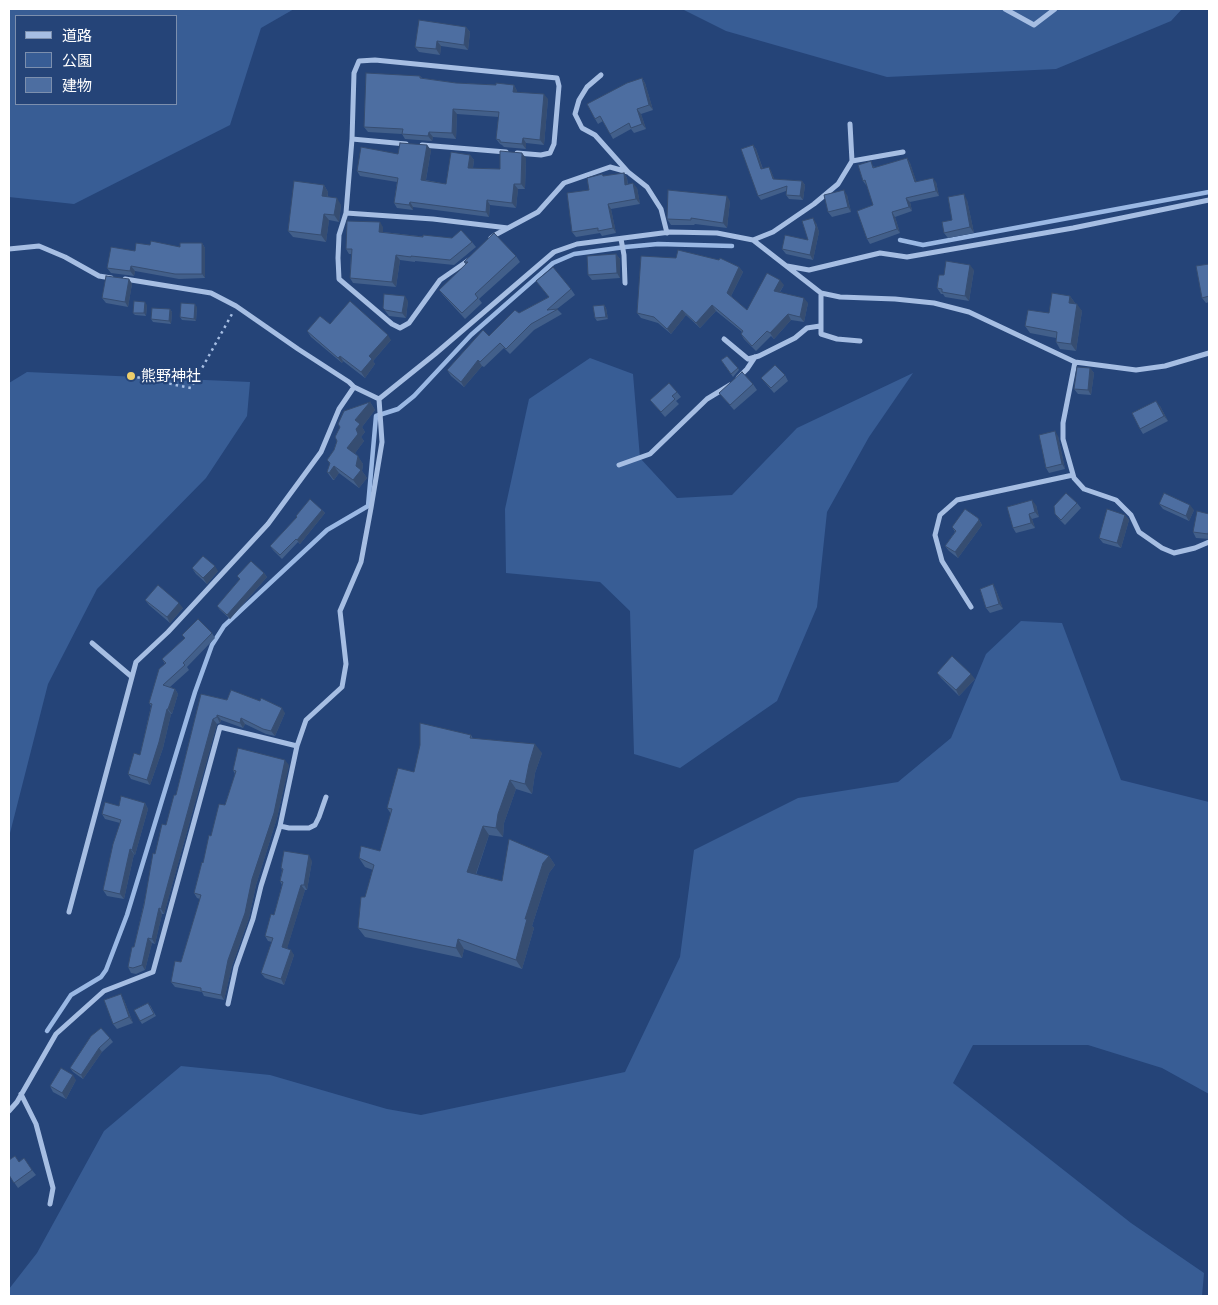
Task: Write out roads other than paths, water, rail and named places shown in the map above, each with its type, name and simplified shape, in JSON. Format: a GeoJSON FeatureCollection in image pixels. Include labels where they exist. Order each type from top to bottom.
{"type":"FeatureCollection","features":[{"type":"Feature","properties":{"kind":"street"},"geometry":{"type":"LineString","coordinates":[[1005,9],[1034,25],[1055,9]]}},
{"type":"Feature","properties":{"kind":"street"},"geometry":{"type":"LineString","coordinates":[[418,145],[542,155],[550,153],[554,144],[559,86],[557,78],[375,60],[358,61],[354,73],[352,139],[346,213],[339,235],[339,279],[392,324],[400,328],[409,323],[440,280],[470,258]]}},
{"type":"Feature","properties":{"kind":"street"},"geometry":{"type":"LineString","coordinates":[[601,75],[586,87],[579,100],[575,114],[582,128],[595,135],[628,172],[647,187],[661,209],[667,233]]}},
{"type":"Feature","properties":{"kind":"street"},"geometry":{"type":"LineString","coordinates":[[753,240],[773,232],[814,204],[838,184],[852,161],[850,124]]}},
{"type":"Feature","properties":{"kind":"street"},"geometry":{"type":"LineString","coordinates":[[352,139],[409,144]]}},
{"type":"Feature","properties":{"kind":"street"},"geometry":{"type":"LineString","coordinates":[[852,161],[903,152]]}},
{"type":"Feature","properties":{"kind":"street"},"geometry":{"type":"LineString","coordinates":[[489,240],[538,212],[564,182],[610,167],[628,172]]}},
{"type":"Feature","properties":{"kind":"street"},"geometry":{"type":"LineString","coordinates":[[786,266],[809,270],[880,253],[907,257],[1073,228],[1209,200]]}},
{"type":"Feature","properties":{"kind":"street"},"geometry":{"type":"LineString","coordinates":[[346,213],[433,219],[509,228]]}},
{"type":"Feature","properties":{"kind":"street"},"geometry":{"type":"LineString","coordinates":[[379,399],[436,354],[554,252],[577,244],[622,241],[667,233],[717,233],[753,240],[821,293],[840,297],[895,299],[934,303],[970,312],[1075,362],[1136,370],[1165,366],[1209,353]]}},
{"type":"Feature","properties":{"kind":"street"},"geometry":{"type":"LineString","coordinates":[[622,241],[624,283]]}},
{"type":"Feature","properties":{"kind":"street"},"geometry":{"type":"LineString","coordinates":[[9,249],[39,246],[66,257],[99,276],[211,293],[236,306],[354,387],[379,399]]}},
{"type":"Feature","properties":{"kind":"street"},"geometry":{"type":"LineString","coordinates":[[821,293],[820,334],[837,339],[860,341]]}},
{"type":"Feature","properties":{"kind":"street"},"geometry":{"type":"LineString","coordinates":[[724,339],[748,359],[795,338],[807,328],[820,326]]}},
{"type":"Feature","properties":{"kind":"street"},"geometry":{"type":"LineString","coordinates":[[619,465],[650,454],[707,399],[732,384],[747,369],[755,357]]}},
{"type":"Feature","properties":{"kind":"street"},"geometry":{"type":"LineString","coordinates":[[1075,362],[1063,423],[1063,439],[1073,475],[1084,489],[1116,500],[1131,515],[1139,532],[1162,548],[1174,553],[1195,548],[1209,542]]}},
{"type":"Feature","properties":{"kind":"street"},"geometry":{"type":"LineString","coordinates":[[69,912],[136,662],[168,632],[268,524],[321,452],[339,409],[354,387]]}},
{"type":"Feature","properties":{"kind":"street"},"geometry":{"type":"LineString","coordinates":[[228,1004],[236,967],[253,919],[261,886],[280,826],[297,746],[306,720],[342,687],[346,664],[340,611],[362,562],[382,442],[379,399]]}},
{"type":"Feature","properties":{"kind":"street"},"geometry":{"type":"LineString","coordinates":[[971,607],[942,560],[935,535],[940,515],[957,500],[1073,475]]}},
{"type":"Feature","properties":{"kind":"street"},"geometry":{"type":"LineString","coordinates":[[92,643],[132,677]]}},
{"type":"Feature","properties":{"kind":"street"},"geometry":{"type":"LineString","coordinates":[[9,1111],[17,1102],[56,1034],[104,992],[153,972],[220,727],[297,746]]}},
{"type":"Feature","properties":{"kind":"street"},"geometry":{"type":"LineString","coordinates":[[280,826],[309,828],[314,825],[320,817],[326,797]]}},
{"type":"Feature","properties":{"kind":"street"},"geometry":{"type":"LineString","coordinates":[[21,1094],[36,1124],[53,1188],[50,1204]]}},
{"type":"Feature","properties":{"kind":"waterway"},"geometry":{"type":"LineString","coordinates":[[900,240],[923,245],[1209,192]]}},
{"type":"Feature","properties":{"kind":"waterway"},"geometry":{"type":"LineString","coordinates":[[47,1031],[71,995],[101,977],[106,970],[127,915],[195,692],[212,645],[224,626],[327,530],[368,506],[376,416],[398,409],[414,396],[471,335],[553,263],[574,254],[625,247],[658,244],[732,246]]}},
{"type":"Feature","properties":{"kind":"place","name":"熊野神社"},"geometry":{"type":"Point","coordinates":[131,376]}}]}
